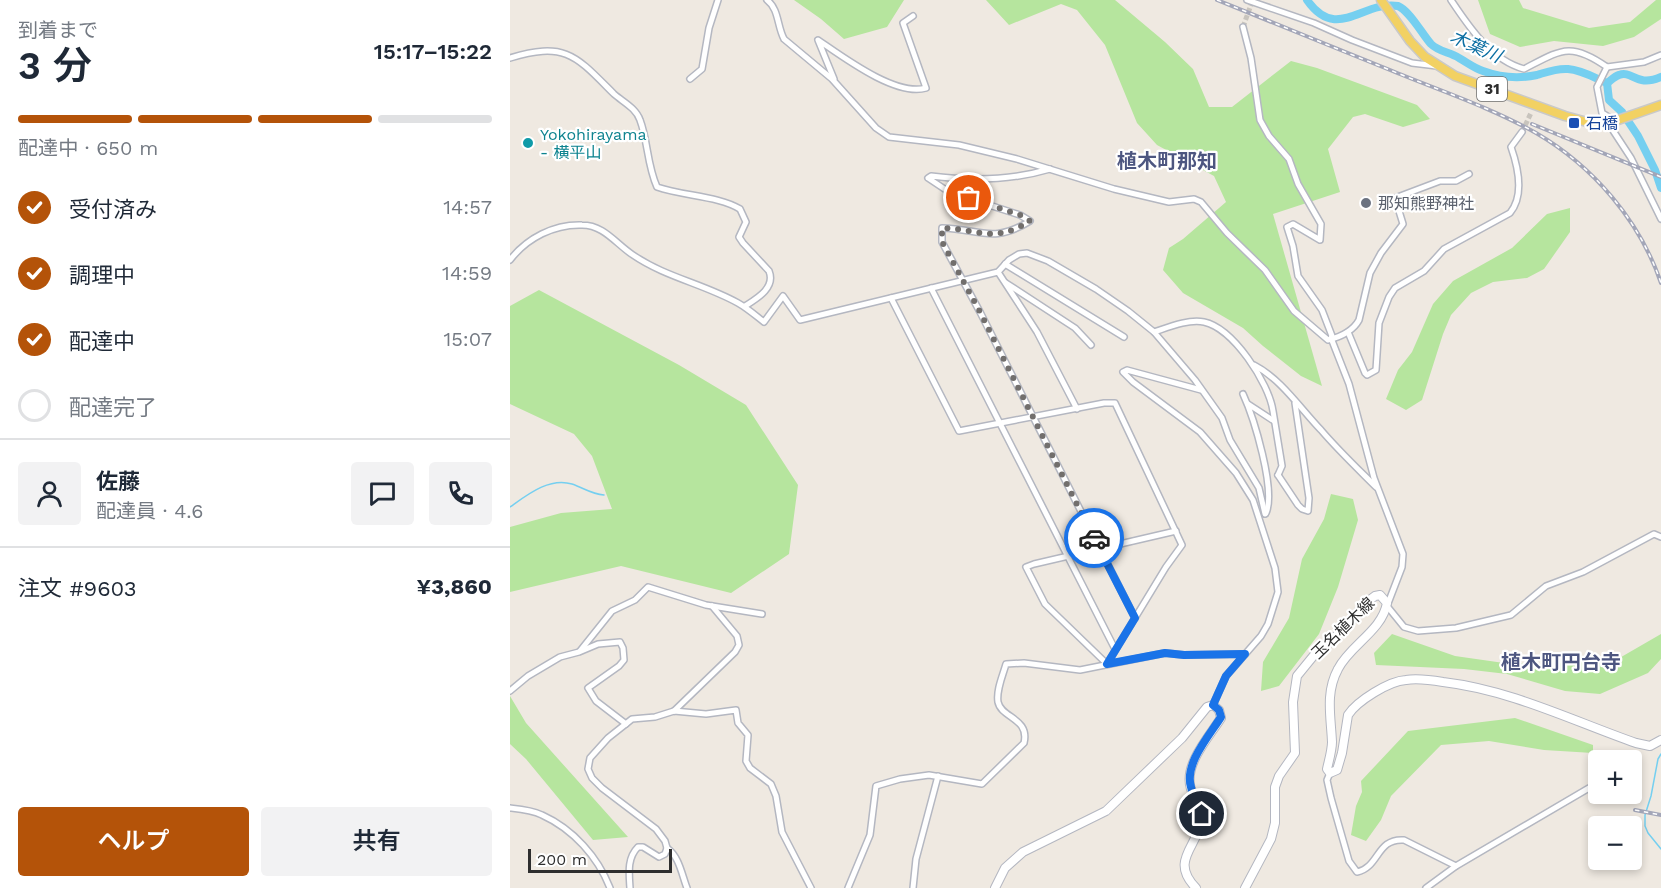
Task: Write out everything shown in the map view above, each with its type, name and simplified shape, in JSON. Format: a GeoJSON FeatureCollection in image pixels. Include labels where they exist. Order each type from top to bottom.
{"type":"FeatureCollection","features":[{"type":"Feature","properties":{"kind":"main road","name":"31"},"geometry":{"type":"LineString","coordinates":[[1381,0],[1410,41],[1425,57],[1455,76],[1587,122],[1618,120],[1661,105]]}},
{"type":"Feature","properties":{"kind":"main road","name":"玉名植木線"},"geometry":{"type":"LineString","coordinates":[[1245,888],[1271,839],[1275,823],[1275,787],[1279,776],[1295,753],[1293,702],[1297,676],[1315,654],[1353,619],[1363,605],[1380,595],[1384,597],[1387,606],[1373,629],[1338,669],[1333,681],[1328,704],[1332,744],[1327,769],[1330,773]]}},
{"type":"Feature","properties":{"kind":"main road"},"geometry":{"type":"LineString","coordinates":[[1330,773],[1337,770],[1351,710],[1379,690],[1405,680],[1438,681],[1485,688],[1636,743],[1650,746],[1661,740]]}},
{"type":"Feature","properties":{"kind":"main road"},"geometry":{"type":"LineString","coordinates":[[995,888],[1005,868],[1023,852],[1106,811],[1182,738],[1207,707],[1213,705],[1219,710],[1221,717],[1192,765],[1189,778],[1191,789],[1202,814],[1201,824],[1184,862],[1185,872],[1196,888]]}},
{"type":"Feature","properties":{"kind":"street"},"geometry":{"type":"LineString","coordinates":[[690,79],[702,69],[709,28],[718,0]]}},
{"type":"Feature","properties":{"kind":"street"},"geometry":{"type":"LineString","coordinates":[[766,0],[775,10],[784,39],[838,86],[876,128],[889,137],[959,145],[1114,189],[1169,202],[1194,200],[1201,202],[1227,233],[1261,265],[1294,310],[1326,339],[1335,339],[1348,332],[1359,320],[1370,273],[1393,235],[1403,224],[1395,198],[1440,182],[1456,182],[1469,174]]}},
{"type":"Feature","properties":{"kind":"street"},"geometry":{"type":"LineString","coordinates":[[1247,0],[1314,23],[1412,63],[1439,66]]}},
{"type":"Feature","properties":{"kind":"street"},"geometry":{"type":"LineString","coordinates":[[1451,0],[1475,34],[1511,66],[1524,69],[1552,55],[1575,50],[1589,54],[1607,67],[1644,63],[1661,55]]}},
{"type":"Feature","properties":{"kind":"street"},"geometry":{"type":"LineString","coordinates":[[838,86],[818,40],[857,66],[899,86],[912,89],[926,88],[903,23],[913,16]]}},
{"type":"Feature","properties":{"kind":"street"},"geometry":{"type":"LineString","coordinates":[[1243,27],[1251,58],[1260,120],[1269,136],[1289,159],[1298,184],[1321,224],[1320,240],[1293,224],[1287,227],[1298,276],[1322,310],[1332,336],[1349,384],[1378,489],[1403,554],[1402,567],[1387,606],[1404,627],[1418,632],[1456,628],[1510,615],[1546,586],[1583,572],[1654,534],[1661,537]]}},
{"type":"Feature","properties":{"kind":"street"},"geometry":{"type":"LineString","coordinates":[[510,58],[544,51],[566,53],[580,60],[634,110],[640,119],[651,172],[657,187],[717,200],[740,209],[746,222],[739,237],[771,276],[769,285],[763,294],[745,306]]}},
{"type":"Feature","properties":{"kind":"street"},"geometry":{"type":"LineString","coordinates":[[1607,67],[1598,87],[1602,113],[1618,120],[1612,129],[1631,158],[1661,219]]}},
{"type":"Feature","properties":{"kind":"street"},"geometry":{"type":"LineString","coordinates":[[1531,113],[1536,104]]}},
{"type":"Feature","properties":{"kind":"street"},"geometry":{"type":"LineString","coordinates":[[1348,332],[1365,373],[1372,374],[1378,362],[1381,317],[1395,288],[1424,271],[1444,249],[1514,209],[1519,190],[1516,162],[1511,147],[1522,132]]}},
{"type":"Feature","properties":{"kind":"street"},"geometry":{"type":"LineString","coordinates":[[1050,169],[1038,173],[981,179],[932,176],[928,178],[949,192],[1020,215],[1030,221],[1018,229],[989,235],[942,228],[942,242],[1034,417],[1135,618]]}},
{"type":"Feature","properties":{"kind":"street"},"geometry":{"type":"LineString","coordinates":[[510,260],[526,243],[541,234],[583,225],[603,231],[631,255],[662,272],[728,297],[745,306],[764,322],[783,296],[800,320],[998,272],[1019,254],[1027,253],[1048,261],[1096,289],[1154,332],[1203,390],[1222,418],[1230,440],[1258,488],[1266,514]]}},
{"type":"Feature","properties":{"kind":"street"},"geometry":{"type":"LineString","coordinates":[[1005,264],[1124,337]]}},
{"type":"Feature","properties":{"kind":"street"},"geometry":{"type":"LineString","coordinates":[[998,272],[1037,332],[1077,409]]}},
{"type":"Feature","properties":{"kind":"street"},"geometry":{"type":"LineString","coordinates":[[1005,282],[1075,328],[1091,345]]}},
{"type":"Feature","properties":{"kind":"street"},"geometry":{"type":"LineString","coordinates":[[931,288],[1115,649]]}},
{"type":"Feature","properties":{"kind":"street"},"geometry":{"type":"LineString","coordinates":[[891,298],[959,431],[1114,402],[1182,545],[1107,664]]}},
{"type":"Feature","properties":{"kind":"street"},"geometry":{"type":"LineString","coordinates":[[1154,332],[1184,323],[1206,322],[1224,331],[1248,356],[1273,409],[1282,466],[1278,475]]}},
{"type":"Feature","properties":{"kind":"street"},"geometry":{"type":"LineString","coordinates":[[1252,364],[1270,376],[1378,489]]}},
{"type":"Feature","properties":{"kind":"street"},"geometry":{"type":"LineString","coordinates":[[1203,390],[1127,370],[1123,372],[1204,437],[1236,473],[1253,500],[1275,568],[1278,591],[1268,624],[1262,636],[1226,676],[1213,705]]}},
{"type":"Feature","properties":{"kind":"street"},"geometry":{"type":"LineString","coordinates":[[1244,393],[1265,469],[1269,500],[1266,514],[1261,520]]}},
{"type":"Feature","properties":{"kind":"street"},"geometry":{"type":"LineString","coordinates":[[1278,475],[1298,505],[1308,511],[1309,498],[1295,402]]}},
{"type":"Feature","properties":{"kind":"street"},"geometry":{"type":"LineString","coordinates":[[1248,404],[1274,422]]}},
{"type":"Feature","properties":{"kind":"street"},"geometry":{"type":"LineString","coordinates":[[1265,469],[1270,475],[1278,475]]}},
{"type":"Feature","properties":{"kind":"street"},"geometry":{"type":"LineString","coordinates":[[1107,664],[1045,604],[1026,567],[1176,531]]}},
{"type":"Feature","properties":{"kind":"street"},"geometry":{"type":"LineString","coordinates":[[579,652],[612,611],[635,600],[648,587],[712,606],[762,614]]}},
{"type":"Feature","properties":{"kind":"street"},"geometry":{"type":"LineString","coordinates":[[674,711],[728,659],[739,645],[737,636],[712,606]]}},
{"type":"Feature","properties":{"kind":"street"},"geometry":{"type":"LineString","coordinates":[[510,691],[550,662],[605,642],[621,643],[624,660],[588,688],[596,701],[626,724]]}},
{"type":"Feature","properties":{"kind":"street"},"geometry":{"type":"LineString","coordinates":[[848,888],[870,835],[876,786],[915,776],[938,776],[971,784],[982,784],[1024,743],[1025,732],[1016,719],[998,704],[997,697],[1006,664],[1024,663],[1080,670],[1165,653],[1245,654]]}},
{"type":"Feature","properties":{"kind":"street"},"geometry":{"type":"LineString","coordinates":[[687,888],[677,862],[665,841],[656,829],[592,778],[588,769],[590,758],[632,719],[655,717],[674,711],[706,714],[736,710],[738,723],[748,735],[746,761],[750,768],[771,784],[776,796],[782,832],[811,888]]}},
{"type":"Feature","properties":{"kind":"street"},"geometry":{"type":"LineString","coordinates":[[1330,773],[1327,780],[1331,798],[1349,861],[1357,872],[1368,867],[1383,847],[1395,840],[1404,840],[1456,866]]}},
{"type":"Feature","properties":{"kind":"street"},"geometry":{"type":"LineString","coordinates":[[913,888],[916,859],[938,776]]}},
{"type":"Feature","properties":{"kind":"street"},"geometry":{"type":"LineString","coordinates":[[1426,888],[1456,866],[1588,789]]}},
{"type":"Feature","properties":{"kind":"street"},"geometry":{"type":"LineString","coordinates":[[510,808],[538,813],[561,827],[595,858],[610,888]]}},
{"type":"Feature","properties":{"kind":"street"},"geometry":{"type":"LineString","coordinates":[[630,888],[630,861],[638,847],[643,847],[659,856],[664,854],[667,848]]}},
{"type":"Feature","properties":{"kind":"green space"},"geometry":{"type":"Polygon","coordinates":[[[794,0],[904,0],[887,27],[844,39],[794,0]]]}},
{"type":"Feature","properties":{"kind":"green space"},"geometry":{"type":"Polygon","coordinates":[[[986,0],[1115,0],[1193,69],[1209,107],[1232,107],[1291,61],[1317,68],[1417,105],[1430,119],[1403,127],[1365,114],[1353,117],[1328,149],[1340,192],[1273,214],[1322,386],[1301,376],[1243,328],[1183,293],[1163,270],[1169,248],[1226,202],[1214,176],[1157,145],[1137,123],[1105,45],[1077,10],[1061,4],[1009,25],[986,0]]]}},
{"type":"Feature","properties":{"kind":"green space"},"geometry":{"type":"Polygon","coordinates":[[[1478,0],[1519,0],[1523,8],[1589,28],[1630,22],[1656,0],[1661,0],[1661,19],[1634,37],[1603,46],[1554,41],[1520,47],[1490,34],[1478,0]]]}},
{"type":"Feature","properties":{"kind":"green space"},"geometry":{"type":"Polygon","coordinates":[[[1570,208],[1570,232],[1544,269],[1527,278],[1493,282],[1471,293],[1451,315],[1422,400],[1406,410],[1386,399],[1398,370],[1412,352],[1433,304],[1453,281],[1512,248],[1547,214],[1570,208]]]}},
{"type":"Feature","properties":{"kind":"green space"},"geometry":{"type":"Polygon","coordinates":[[[539,290],[679,365],[746,405],[798,485],[789,554],[731,593],[621,566],[510,592],[510,527],[561,513],[612,509],[592,456],[574,434],[510,404],[510,306],[539,290]]]}},
{"type":"Feature","properties":{"kind":"green space"},"geometry":{"type":"Polygon","coordinates":[[[1331,494],[1353,499],[1358,520],[1338,587],[1319,634],[1279,686],[1261,691],[1263,662],[1289,618],[1302,559],[1324,519],[1331,494]]]}},
{"type":"Feature","properties":{"kind":"green space"},"geometry":{"type":"Polygon","coordinates":[[[1392,634],[1455,656],[1504,663],[1546,664],[1616,660],[1661,634],[1661,659],[1648,673],[1600,694],[1565,691],[1507,674],[1464,669],[1376,665],[1374,653],[1392,634]]]}},
{"type":"Feature","properties":{"kind":"green space"},"geometry":{"type":"Polygon","coordinates":[[[510,696],[526,723],[628,837],[593,840],[526,759],[510,744],[510,696]]]}},
{"type":"Feature","properties":{"kind":"green space"},"geometry":{"type":"Polygon","coordinates":[[[1515,718],[1593,745],[1593,750],[1588,750],[1588,753],[1544,750],[1489,741],[1441,745],[1391,796],[1381,820],[1366,841],[1351,835],[1356,806],[1362,792],[1361,781],[1408,731],[1515,718]]]}},
{"type":"Feature","properties":{"kind":"waterway","name":"木葉川"},"geometry":{"type":"LineString","coordinates":[[1307,0],[1318,12],[1329,18],[1340,19],[1385,6],[1398,6],[1416,23],[1434,47],[1490,73],[1523,77],[1568,69],[1607,83],[1609,100],[1622,112],[1638,136],[1661,188]]}},
{"type":"Feature","properties":{"kind":"waterway"},"geometry":{"type":"LineString","coordinates":[[1607,83],[1616,76],[1624,74],[1646,81],[1661,77]]}},
{"type":"Feature","properties":{"kind":"waterway"},"geometry":{"type":"LineString","coordinates":[[510,507],[539,488],[555,483],[572,484],[604,495]]}},
{"type":"Feature","properties":{"kind":"waterway"},"geometry":{"type":"LineString","coordinates":[[1661,754],[1645,815],[1645,826],[1648,833],[1661,849]]}},
{"type":"Feature","properties":{"kind":"tunnel"},"geometry":{"type":"LineString","coordinates":[[1243,27],[1252,2]]}},
{"type":"Feature","properties":{"kind":"tunnel"},"geometry":{"type":"LineString","coordinates":[[1522,132],[1531,113]]}},
{"type":"Feature","properties":{"kind":"railway"},"geometry":{"type":"LineString","coordinates":[[1217,0],[1482,107],[1536,133],[1557,146],[1577,162],[1612,197],[1641,238],[1661,283]]}},
{"type":"Feature","properties":{"kind":"railway"},"geometry":{"type":"LineString","coordinates":[[1532,124],[1661,177]]}},
{"type":"Feature","properties":{"kind":"railway"},"geometry":{"type":"LineString","coordinates":[[1635,810],[1661,815]]}},
{"type":"Feature","properties":{"kind":"way so far"},"geometry":{"type":"LineString","coordinates":[[969,198],[1020,215],[1030,221],[1018,229],[989,235],[942,228],[942,242],[980,312],[1094,538]]}},
{"type":"Feature","properties":{"kind":"place","name":"石橋"},"geometry":{"type":"Point","coordinates":[1574,123]}},
{"type":"Feature","properties":{"kind":"place","name":"Yokohirayama - 横平山"},"geometry":{"type":"Point","coordinates":[528,143]}},
{"type":"Feature","properties":{"kind":"place","name":"那知熊野神社"},"geometry":{"type":"Point","coordinates":[1366,203]}},
{"type":"Feature","properties":{"kind":"district","name":"植木町那知"},"geometry":{"type":"Point","coordinates":[1167,161]}},
{"type":"Feature","properties":{"kind":"district","name":"植木町円台寺"},"geometry":{"type":"Point","coordinates":[1561,662]}},
{"type":"Feature","properties":{"kind":"route"},"geometry":{"type":"LineString","coordinates":[[1094,538],[1135,618],[1107,664],[1165,653],[1245,654],[1226,676],[1213,705],[1219,710],[1221,717],[1192,765],[1189,778],[1191,789],[1202,814]]}}]}
